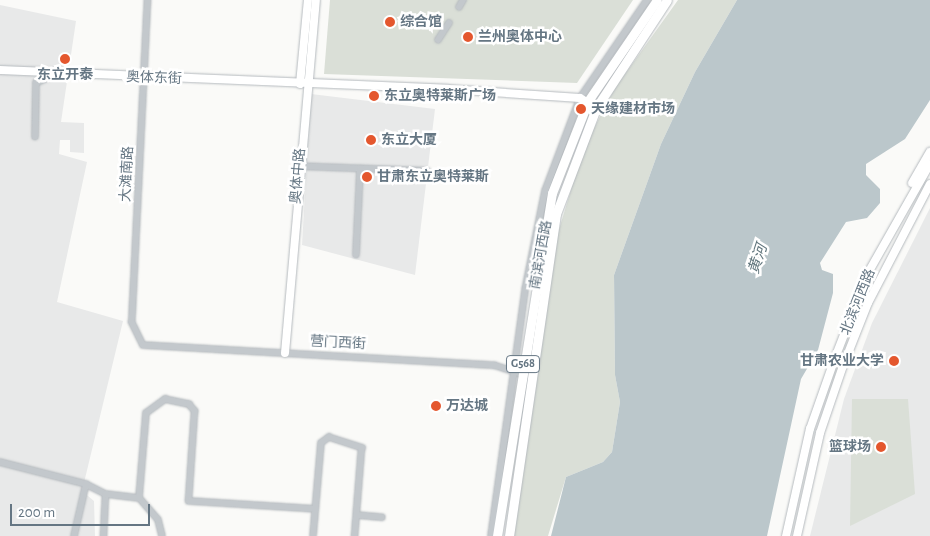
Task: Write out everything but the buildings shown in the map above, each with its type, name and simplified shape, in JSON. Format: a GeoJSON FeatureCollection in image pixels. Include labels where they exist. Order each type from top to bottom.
{"type":"FeatureCollection","features":[{"type":"Feature","properties":{"kind":"highway","name":"南滨河西路"},"geometry":{"type":"LineString","coordinates":[[509,536],[518,463],[522,374],[552,193],[584,100],[657,0]]}},
{"type":"Feature","properties":{"kind":"highway","name":"南滨河西路"},"geometry":{"type":"LineString","coordinates":[[497,536],[505,461],[556,214],[596,108],[667,0]]}},
{"type":"Feature","properties":{"kind":"main road","name":"奥体中路"},"geometry":{"type":"LineString","coordinates":[[285,353],[308,0]]}},
{"type":"Feature","properties":{"kind":"main road","name":"奥体中路"},"geometry":{"type":"LineString","coordinates":[[304,84],[316,0]]}},
{"type":"Feature","properties":{"kind":"main road","name":"奥体东街"},"geometry":{"type":"LineString","coordinates":[[0,70],[304,84],[584,100]]}},
{"type":"Feature","properties":{"kind":"main road"},"geometry":{"type":"LineString","coordinates":[[584,100],[596,108]]}},
{"type":"Feature","properties":{"kind":"main road"},"geometry":{"type":"LineString","coordinates":[[868,273],[891,220],[930,152]]}},
{"type":"Feature","properties":{"kind":"main road","name":"北滨河西路"},"geometry":{"type":"LineString","coordinates":[[786,536],[810,429],[868,273],[930,164]]}},
{"type":"Feature","properties":{"kind":"main road","name":"北滨河西路"},"geometry":{"type":"LineString","coordinates":[[797,536],[820,433],[843,366],[868,303],[930,184]]}},
{"type":"Feature","properties":{"kind":"street","name":"大滩南路"},"geometry":{"type":"LineString","coordinates":[[143,345],[132,322],[148,0]]}},
{"type":"Feature","properties":{"kind":"street"},"geometry":{"type":"LineString","coordinates":[[459,7],[463,0]]}},
{"type":"Feature","properties":{"kind":"street","name":"南滨河西路"},"geometry":{"type":"LineString","coordinates":[[584,100],[647,0]]}},
{"type":"Feature","properties":{"kind":"street"},"geometry":{"type":"LineString","coordinates":[[438,40],[450,23]]}},
{"type":"Feature","properties":{"kind":"street"},"geometry":{"type":"LineString","coordinates":[[35,137],[36,83],[58,72]]}},
{"type":"Feature","properties":{"kind":"street"},"geometry":{"type":"LineString","coordinates":[[298,166],[427,171]]}},
{"type":"Feature","properties":{"kind":"street"},"geometry":{"type":"LineString","coordinates":[[356,255],[360,169]]}},
{"type":"Feature","properties":{"kind":"street","name":"营门西街"},"geometry":{"type":"LineString","coordinates":[[143,345],[494,365],[522,374]]}},
{"type":"Feature","properties":{"kind":"street"},"geometry":{"type":"LineString","coordinates":[[139,498],[146,413],[157,402],[173,399],[192,406],[196,414],[189,501],[315,509]]}},
{"type":"Feature","properties":{"kind":"street"},"geometry":{"type":"LineString","coordinates":[[313,536],[321,443],[329,437],[362,448],[355,536]]}},
{"type":"Feature","properties":{"kind":"street"},"geometry":{"type":"LineString","coordinates":[[505,461],[518,463]]}},
{"type":"Feature","properties":{"kind":"street","name":"南滨河西路"},"geometry":{"type":"LineString","coordinates":[[492,536],[505,461]]}},
{"type":"Feature","properties":{"kind":"street"},"geometry":{"type":"LineString","coordinates":[[0,462],[86,484],[106,494],[139,498],[158,520],[162,536]]}},
{"type":"Feature","properties":{"kind":"street"},"geometry":{"type":"LineString","coordinates":[[74,536],[86,484]]}},
{"type":"Feature","properties":{"kind":"street"},"geometry":{"type":"LineString","coordinates":[[104,536],[106,494]]}},
{"type":"Feature","properties":{"kind":"street"},"geometry":{"type":"LineString","coordinates":[[357,515],[382,517]]}},
{"type":"Feature","properties":{"kind":"shaded area","name":"兰州奥体中心"},"geometry":{"type":"Polygon","coordinates":[[[330,0],[633,0],[577,83],[324,74],[330,0]]]}},
{"type":"Feature","properties":{"kind":"shaded area"},"geometry":{"type":"Polygon","coordinates":[[[678,0],[737,0],[695,72],[661,144],[614,275],[615,375],[620,402],[612,452],[603,462],[566,477],[548,536],[513,536],[557,236],[584,147],[615,88],[678,0]]]}},
{"type":"Feature","properties":{"kind":"shaded area"},"geometry":{"type":"Polygon","coordinates":[[[0,5],[76,21],[61,122],[84,123],[84,153],[70,152],[70,140],[60,140],[59,154],[87,162],[57,302],[123,321],[82,491],[94,501],[95,536],[72,536],[76,515],[71,536],[0,536],[0,5]]]}},
{"type":"Feature","properties":{"kind":"shaded area","name":"甘肃东立奥特莱斯"},"geometry":{"type":"Polygon","coordinates":[[[311,94],[435,109],[415,275],[302,245],[311,94]]]}},
{"type":"Feature","properties":{"kind":"shaded area","name":"甘肃农业大学"},"geometry":{"type":"Polygon","coordinates":[[[930,208],[930,536],[810,536],[844,399],[872,323],[930,208]]]}},
{"type":"Feature","properties":{"kind":"shaded area","name":"篮球场"},"geometry":{"type":"Polygon","coordinates":[[[852,399],[908,399],[915,494],[850,526],[852,399]]]}},
{"type":"Feature","properties":{"kind":"water","name":"黄河"},"geometry":{"type":"Polygon","coordinates":[[[737,0],[930,0],[930,100],[905,139],[866,164],[866,175],[880,189],[880,203],[867,218],[846,222],[820,263],[822,270],[833,274],[833,293],[818,350],[801,379],[767,536],[551,536],[566,477],[603,462],[612,452],[620,402],[615,375],[614,275],[661,144],[695,72],[737,0]]]}},
{"type":"Feature","properties":{"kind":"place","name":"综合馆"},"geometry":{"type":"Point","coordinates":[390,22]}},
{"type":"Feature","properties":{"kind":"place","name":"兰州奥体中心"},"geometry":{"type":"Point","coordinates":[468,37]}},
{"type":"Feature","properties":{"kind":"place","name":"东立开泰"},"geometry":{"type":"Point","coordinates":[65,59]}},
{"type":"Feature","properties":{"kind":"place","name":"东立奥特莱斯广场"},"geometry":{"type":"Point","coordinates":[374,96]}},
{"type":"Feature","properties":{"kind":"place","name":"天缘建材市场"},"geometry":{"type":"Point","coordinates":[581,109]}},
{"type":"Feature","properties":{"kind":"place","name":"东立大厦"},"geometry":{"type":"Point","coordinates":[371,140]}},
{"type":"Feature","properties":{"kind":"place","name":"甘肃东立奥特莱斯"},"geometry":{"type":"Point","coordinates":[367,177]}},
{"type":"Feature","properties":{"kind":"place","name":"甘肃农业大学"},"geometry":{"type":"Point","coordinates":[894,361]}},
{"type":"Feature","properties":{"kind":"place","name":"万达城"},"geometry":{"type":"Point","coordinates":[436,406]}},
{"type":"Feature","properties":{"kind":"place","name":"篮球场"},"geometry":{"type":"Point","coordinates":[881,447]}}]}
